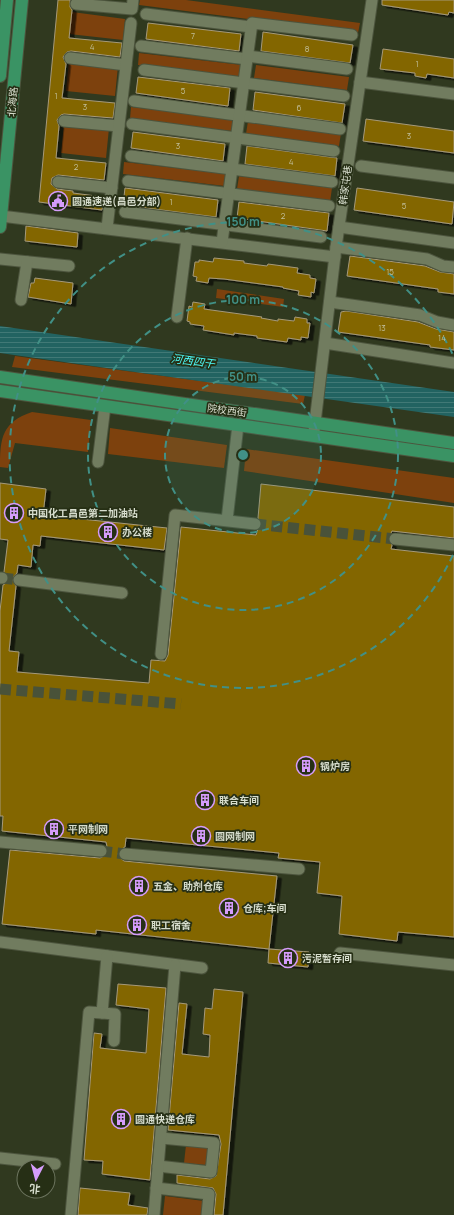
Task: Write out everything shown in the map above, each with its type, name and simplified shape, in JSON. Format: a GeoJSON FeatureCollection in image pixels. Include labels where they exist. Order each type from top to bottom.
{"type":"FeatureCollection","features":[{"type":"Feature","properties":{"kind":"main road","name":"北海路"},"geometry":{"type":"LineString","coordinates":[[0,76],[7,0]]}},
{"type":"Feature","properties":{"kind":"main road","name":"北海路"},"geometry":{"type":"LineString","coordinates":[[1,222],[2,188],[22,0]]}},
{"type":"Feature","properties":{"kind":"main road","name":"院校西街"},"geometry":{"type":"LineString","coordinates":[[0,377],[454,443]]}},
{"type":"Feature","properties":{"kind":"main road","name":"院校西街"},"geometry":{"type":"LineString","coordinates":[[0,391],[454,456]]}},
{"type":"Feature","properties":{"kind":"street"},"geometry":{"type":"LineString","coordinates":[[76,4],[132,9],[133,0]]}},
{"type":"Feature","properties":{"kind":"street","name":"韩家屯巷"},"geometry":{"type":"LineString","coordinates":[[315,423],[339,227],[372,0]]}},
{"type":"Feature","properties":{"kind":"street"},"geometry":{"type":"LineString","coordinates":[[146,14],[251,27]]}},
{"type":"Feature","properties":{"kind":"street"},"geometry":{"type":"LineString","coordinates":[[107,228],[131,23]]}},
{"type":"Feature","properties":{"kind":"street"},"geometry":{"type":"LineString","coordinates":[[222,242],[252,23],[352,35]]}},
{"type":"Feature","properties":{"kind":"street"},"geometry":{"type":"LineString","coordinates":[[141,46],[347,69]]}},
{"type":"Feature","properties":{"kind":"street"},"geometry":{"type":"LineString","coordinates":[[70,58],[126,65]]}},
{"type":"Feature","properties":{"kind":"street"},"geometry":{"type":"LineString","coordinates":[[144,70],[344,96]]}},
{"type":"Feature","properties":{"kind":"street"},"geometry":{"type":"LineString","coordinates":[[360,82],[454,94]]}},
{"type":"Feature","properties":{"kind":"street"},"geometry":{"type":"LineString","coordinates":[[134,101],[340,129]]}},
{"type":"Feature","properties":{"kind":"street"},"geometry":{"type":"LineString","coordinates":[[64,121],[119,126]]}},
{"type":"Feature","properties":{"kind":"street"},"geometry":{"type":"LineString","coordinates":[[132,124],[334,151]]}},
{"type":"Feature","properties":{"kind":"street"},"geometry":{"type":"LineString","coordinates":[[131,156],[332,182]]}},
{"type":"Feature","properties":{"kind":"street"},"geometry":{"type":"LineString","coordinates":[[361,166],[454,178]]}},
{"type":"Feature","properties":{"kind":"street"},"geometry":{"type":"LineString","coordinates":[[128,181],[329,206]]}},
{"type":"Feature","properties":{"kind":"street"},"geometry":{"type":"LineString","coordinates":[[58,182],[112,188]]}},
{"type":"Feature","properties":{"kind":"street"},"geometry":{"type":"LineString","coordinates":[[125,212],[321,237]]}},
{"type":"Feature","properties":{"kind":"street"},"geometry":{"type":"LineString","coordinates":[[1,222],[107,228],[222,242],[427,259],[443,266],[454,268]]}},
{"type":"Feature","properties":{"kind":"street"},"geometry":{"type":"LineString","coordinates":[[339,227],[454,243]]}},
{"type":"Feature","properties":{"kind":"street"},"geometry":{"type":"LineString","coordinates":[[177,317],[187,238]]}},
{"type":"Feature","properties":{"kind":"street"},"geometry":{"type":"LineString","coordinates":[[0,259],[69,266]]}},
{"type":"Feature","properties":{"kind":"street"},"geometry":{"type":"LineString","coordinates":[[21,300],[27,262]]}},
{"type":"Feature","properties":{"kind":"street"},"geometry":{"type":"LineString","coordinates":[[330,302],[420,315],[437,322],[454,325]]}},
{"type":"Feature","properties":{"kind":"street"},"geometry":{"type":"LineString","coordinates":[[325,343],[454,363]]}},
{"type":"Feature","properties":{"kind":"street"},"geometry":{"type":"LineString","coordinates":[[98,462],[105,406]]}},
{"type":"Feature","properties":{"kind":"street"},"geometry":{"type":"LineString","coordinates":[[313,436],[315,423]]}},
{"type":"Feature","properties":{"kind":"street"},"geometry":{"type":"LineString","coordinates":[[227,520],[238,425]]}},
{"type":"Feature","properties":{"kind":"street"},"geometry":{"type":"LineString","coordinates":[[161,654],[176,515],[255,524]]}},
{"type":"Feature","properties":{"kind":"street"},"geometry":{"type":"LineString","coordinates":[[395,539],[454,545]]}},
{"type":"Feature","properties":{"kind":"street"},"geometry":{"type":"LineString","coordinates":[[19,580],[122,593]]}},
{"type":"Feature","properties":{"kind":"street"},"geometry":{"type":"LineString","coordinates":[[0,842],[100,851]]}},
{"type":"Feature","properties":{"kind":"street"},"geometry":{"type":"LineString","coordinates":[[125,854],[299,869]]}},
{"type":"Feature","properties":{"kind":"street"},"geometry":{"type":"LineString","coordinates":[[0,942],[202,968]]}},
{"type":"Feature","properties":{"kind":"street"},"geometry":{"type":"LineString","coordinates":[[340,953],[454,965]]}},
{"type":"Feature","properties":{"kind":"street"},"geometry":{"type":"LineString","coordinates":[[102,1013],[107,956]]}},
{"type":"Feature","properties":{"kind":"street"},"geometry":{"type":"LineString","coordinates":[[154,1215],[175,965]]}},
{"type":"Feature","properties":{"kind":"street"},"geometry":{"type":"LineString","coordinates":[[71,1215],[89,1012],[115,1014],[114,1041]]}},
{"type":"Feature","properties":{"kind":"street"},"geometry":{"type":"LineString","coordinates":[[158,1166],[211,1172],[214,1143],[161,1138]]}},
{"type":"Feature","properties":{"kind":"street"},"geometry":{"type":"LineString","coordinates":[[0,1158],[16,1160]]}},
{"type":"Feature","properties":{"kind":"street"},"geometry":{"type":"LineString","coordinates":[[156,1188],[209,1194],[207,1215]]}},
{"type":"Feature","properties":{"kind":"shaded area"},"geometry":{"type":"Polygon","coordinates":[[[140,0],[186,0],[360,23],[358,33],[139,5],[140,0]]]}},
{"type":"Feature","properties":{"kind":"shaded area"},"geometry":{"type":"Polygon","coordinates":[[[57,10],[125,19],[123,40],[69,34],[70,26],[56,24],[57,10]]]}},
{"type":"Feature","properties":{"kind":"shaded area"},"geometry":{"type":"Polygon","coordinates":[[[139,53],[242,65],[241,77],[138,65],[139,53]]]}},
{"type":"Feature","properties":{"kind":"shaded area"},"geometry":{"type":"Polygon","coordinates":[[[69,61],[118,66],[115,96],[66,91],[69,61]]]}},
{"type":"Feature","properties":{"kind":"shaded area"},"geometry":{"type":"Polygon","coordinates":[[[256,65],[349,77],[347,90],[254,78],[256,65]]]}},
{"type":"Feature","properties":{"kind":"shaded area"},"geometry":{"type":"Polygon","coordinates":[[[131,107],[234,119],[232,131],[130,119],[131,107]]]}},
{"type":"Feature","properties":{"kind":"shaded area"},"geometry":{"type":"Polygon","coordinates":[[[248,121],[341,133],[339,146],[246,134],[248,121]]]}},
{"type":"Feature","properties":{"kind":"shaded area"},"geometry":{"type":"Polygon","coordinates":[[[64,124],[109,128],[106,158],[61,153],[64,124]]]}},
{"type":"Feature","properties":{"kind":"shaded area"},"geometry":{"type":"Polygon","coordinates":[[[124,162],[227,174],[225,186],[123,174],[124,162]]]}},
{"type":"Feature","properties":{"kind":"shaded area"},"geometry":{"type":"Polygon","coordinates":[[[239,176],[332,188],[330,202],[237,189],[239,176]]]}},
{"type":"Feature","properties":{"kind":"shaded area"},"geometry":{"type":"Polygon","coordinates":[[[217,289],[284,299],[283,307],[216,298],[217,289]]]}},
{"type":"Feature","properties":{"kind":"shaded area"},"geometry":{"type":"Polygon","coordinates":[[[15,356],[305,395],[303,404],[12,367],[15,356]]]}},
{"type":"Feature","properties":{"kind":"shaded area"},"geometry":{"type":"Polygon","coordinates":[[[32,412],[91,420],[88,452],[15,443],[8,468],[0,467],[2,439],[5,432],[14,421],[32,412]]]}},
{"type":"Feature","properties":{"kind":"shaded area"},"geometry":{"type":"Polygon","coordinates":[[[110,428],[227,445],[224,468],[108,454],[110,428]]]}},
{"type":"Feature","properties":{"kind":"shaded area"},"geometry":{"type":"Polygon","coordinates":[[[246,449],[454,478],[454,503],[244,471],[246,449]]]}},
{"type":"Feature","properties":{"kind":"shaded area"},"geometry":{"type":"Polygon","coordinates":[[[186,1145],[208,1147],[206,1165],[184,1163],[186,1145]]]}},
{"type":"Feature","properties":{"kind":"shaded area"},"geometry":{"type":"Polygon","coordinates":[[[165,1196],[204,1201],[203,1215],[163,1215],[165,1196]]]}},
{"type":"Feature","properties":{"kind":"water","name":"河西四干"},"geometry":{"type":"Polygon","coordinates":[[[0,326],[454,392],[454,417],[0,353],[0,326]]]}},
{"type":"Feature","properties":{"kind":"building"},"geometry":{"type":"Polygon","coordinates":[[[58,0],[70,0],[70,7],[72,10],[69,38],[122,43],[120,57],[71,51],[67,52],[63,57],[66,64],[62,98],[115,103],[113,118],[64,114],[57,120],[59,126],[56,158],[106,163],[104,180],[58,175],[52,178],[51,184],[57,189],[73,191],[73,193],[104,197],[102,210],[39,202],[58,0]]]}},
{"type":"Feature","properties":{"kind":"building"},"geometry":{"type":"Polygon","coordinates":[[[382,0],[454,0],[454,13],[449,12],[448,15],[382,5],[382,0]]]}},
{"type":"Feature","properties":{"kind":"building"},"geometry":{"type":"Polygon","coordinates":[[[148,23],[241,34],[239,51],[146,39],[148,23]]]}},
{"type":"Feature","properties":{"kind":"building"},"geometry":{"type":"Polygon","coordinates":[[[263,32],[353,45],[350,63],[261,51],[263,32]]]}},
{"type":"Feature","properties":{"kind":"building"},"geometry":{"type":"Polygon","coordinates":[[[383,49],[454,59],[454,78],[427,74],[426,78],[415,76],[415,73],[380,69],[383,49]]]}},
{"type":"Feature","properties":{"kind":"building"},"geometry":{"type":"Polygon","coordinates":[[[138,77],[230,88],[228,106],[136,93],[138,77]]]}},
{"type":"Feature","properties":{"kind":"building"},"geometry":{"type":"Polygon","coordinates":[[[255,92],[345,104],[342,123],[253,110],[255,92]]]}},
{"type":"Feature","properties":{"kind":"building"},"geometry":{"type":"Polygon","coordinates":[[[366,119],[454,131],[454,153],[363,141],[366,119]]]}},
{"type":"Feature","properties":{"kind":"building"},"geometry":{"type":"Polygon","coordinates":[[[133,132],[225,144],[223,161],[131,148],[133,132]]]}},
{"type":"Feature","properties":{"kind":"building"},"geometry":{"type":"Polygon","coordinates":[[[247,146],[337,158],[335,176],[245,164],[247,146]]]}},
{"type":"Feature","properties":{"kind":"building"},"geometry":{"type":"Polygon","coordinates":[[[125,188],[218,200],[216,217],[123,205],[125,188]]]}},
{"type":"Feature","properties":{"kind":"building"},"geometry":{"type":"Polygon","coordinates":[[[357,188],[454,202],[452,224],[354,210],[357,188]]]}},
{"type":"Feature","properties":{"kind":"building"},"geometry":{"type":"Polygon","coordinates":[[[239,202],[329,213],[327,231],[237,218],[239,202]]]}},
{"type":"Feature","properties":{"kind":"building"},"geometry":{"type":"Polygon","coordinates":[[[26,226],[78,233],[77,247],[25,241],[26,226]]]}},
{"type":"Feature","properties":{"kind":"building"},"geometry":{"type":"Polygon","coordinates":[[[350,256],[425,266],[440,272],[454,274],[454,294],[438,292],[438,289],[347,276],[350,256]]]}},
{"type":"Feature","properties":{"kind":"building"},"geometry":{"type":"Polygon","coordinates":[[[214,258],[244,261],[244,263],[267,266],[268,264],[298,268],[297,273],[310,275],[310,278],[316,279],[314,293],[311,292],[311,297],[298,295],[299,291],[283,287],[224,279],[209,278],[208,283],[196,281],[197,277],[193,276],[195,262],[199,262],[199,260],[213,262],[214,258]]]}},
{"type":"Feature","properties":{"kind":"building"},"geometry":{"type":"Polygon","coordinates":[[[35,278],[73,283],[71,304],[28,297],[31,283],[34,283],[35,278]]]}},
{"type":"Feature","properties":{"kind":"building"},"geometry":{"type":"Polygon","coordinates":[[[193,302],[205,304],[204,309],[262,317],[261,318],[278,321],[278,319],[294,321],[295,317],[307,319],[307,323],[310,323],[308,338],[301,337],[301,340],[288,338],[287,342],[257,338],[257,336],[234,333],[234,335],[203,330],[204,326],[190,324],[190,322],[187,321],[189,306],[192,307],[193,302]]]}},
{"type":"Feature","properties":{"kind":"building"},"geometry":{"type":"Polygon","coordinates":[[[346,311],[418,322],[436,329],[454,332],[454,350],[430,347],[430,345],[338,332],[341,312],[346,311]]]}},
{"type":"Feature","properties":{"kind":"building"},"geometry":{"type":"Polygon","coordinates":[[[0,483],[46,489],[43,515],[167,528],[164,550],[41,536],[40,546],[33,545],[31,567],[18,565],[17,573],[12,579],[16,586],[9,651],[19,652],[17,672],[149,683],[151,660],[165,661],[168,655],[181,527],[256,535],[262,524],[258,518],[261,484],[454,507],[454,538],[392,531],[388,539],[392,545],[391,549],[454,556],[454,937],[398,932],[397,941],[339,934],[342,896],[317,893],[320,862],[278,858],[279,853],[126,838],[125,847],[120,850],[118,854],[124,861],[277,876],[269,949],[96,930],[96,934],[2,924],[10,850],[100,858],[106,855],[108,851],[106,842],[2,831],[3,816],[0,816],[0,611],[3,585],[8,582],[9,578],[4,572],[8,540],[0,539],[0,483]]]}},
{"type":"Feature","properties":{"kind":"building","name":"污泥暂存间"},"geometry":{"type":"Polygon","coordinates":[[[269,949],[309,952],[308,967],[268,963],[269,949]]]}},
{"type":"Feature","properties":{"kind":"building"},"geometry":{"type":"Polygon","coordinates":[[[118,984],[166,988],[150,1180],[102,1174],[103,1161],[84,1160],[94,1033],[102,1034],[100,1048],[146,1053],[149,1009],[116,1005],[118,984]]]}},
{"type":"Feature","properties":{"kind":"building"},"geometry":{"type":"Polygon","coordinates":[[[214,989],[243,992],[223,1215],[214,1215],[216,1194],[213,1188],[177,1183],[177,1175],[210,1179],[216,1176],[221,1144],[219,1135],[168,1130],[179,1003],[187,1004],[182,1054],[209,1057],[210,1035],[203,1034],[205,1008],[212,1009],[214,989]]]}},
{"type":"Feature","properties":{"kind":"building"},"geometry":{"type":"Polygon","coordinates":[[[80,1188],[130,1193],[128,1205],[148,1208],[147,1215],[78,1215],[80,1188]]]}},
{"type":"Feature","properties":{"kind":"tunnel"},"geometry":{"type":"LineString","coordinates":[[255,524],[395,539]]}},
{"type":"Feature","properties":{"kind":"tunnel"},"geometry":{"type":"LineString","coordinates":[[2,578],[19,580]]}},
{"type":"Feature","properties":{"kind":"tunnel"},"geometry":{"type":"LineString","coordinates":[[0,689],[181,704]]}},
{"type":"Feature","properties":{"kind":"tunnel"},"geometry":{"type":"LineString","coordinates":[[101,851],[125,854]]}},
{"type":"Feature","properties":{"kind":"place","name":"圆通速递(昌邑分部)"},"geometry":{"type":"Point","coordinates":[58,201]}},
{"type":"Feature","properties":{"kind":"place","name":"中国化工昌邑第二加油站"},"geometry":{"type":"Point","coordinates":[14,513]}},
{"type":"Feature","properties":{"kind":"place","name":"办公楼"},"geometry":{"type":"Point","coordinates":[108,532]}},
{"type":"Feature","properties":{"kind":"place","name":"锅炉房"},"geometry":{"type":"Point","coordinates":[306,766]}},
{"type":"Feature","properties":{"kind":"place","name":"联合车间"},"geometry":{"type":"Point","coordinates":[205,800]}},
{"type":"Feature","properties":{"kind":"place","name":"平网制网"},"geometry":{"type":"Point","coordinates":[54,829]}},
{"type":"Feature","properties":{"kind":"place","name":"圆网制网"},"geometry":{"type":"Point","coordinates":[201,836]}},
{"type":"Feature","properties":{"kind":"place","name":"五金、助剂仓库"},"geometry":{"type":"Point","coordinates":[139,886]}},
{"type":"Feature","properties":{"kind":"place","name":"仓库;车间"},"geometry":{"type":"Point","coordinates":[229,908]}},
{"type":"Feature","properties":{"kind":"place","name":"职工宿舍"},"geometry":{"type":"Point","coordinates":[137,925]}},
{"type":"Feature","properties":{"kind":"place","name":"污泥暂存间"},"geometry":{"type":"Point","coordinates":[288,958]}},
{"type":"Feature","properties":{"kind":"place","name":"圆通快递仓库"},"geometry":{"type":"Point","coordinates":[121,1119]}}]}
